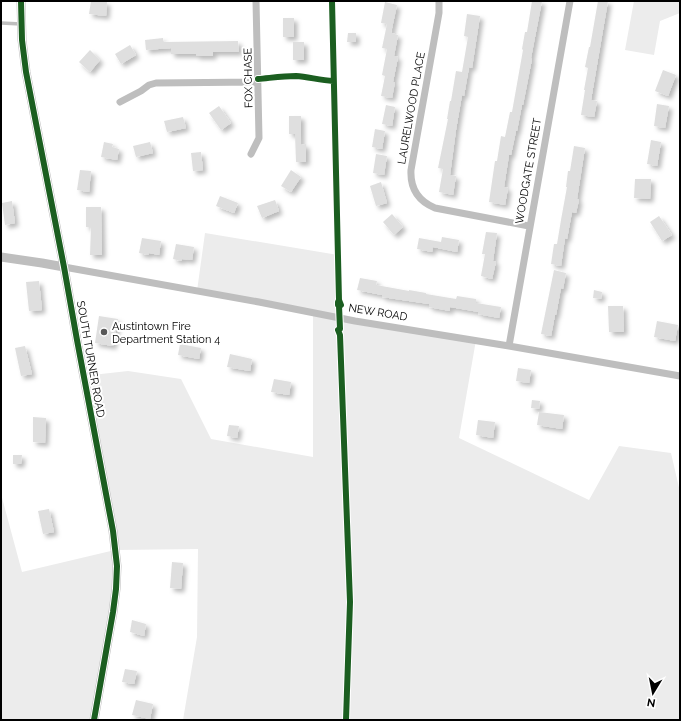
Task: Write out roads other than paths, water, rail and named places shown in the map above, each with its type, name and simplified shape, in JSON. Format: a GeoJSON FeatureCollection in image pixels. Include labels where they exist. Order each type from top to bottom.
{"type":"FeatureCollection","features":[{"type":"Feature","properties":{"kind":"street","name":"SOUTH TURNER ROAD"},"geometry":{"type":"LineString","coordinates":[[21,1],[22,40],[26,72],[64,267],[116,550],[117,566],[114,607],[94,720]]}},
{"type":"Feature","properties":{"kind":"street","name":"FOX CHASE"},"geometry":{"type":"LineString","coordinates":[[251,154],[259,138],[256,1]]}},
{"type":"Feature","properties":{"kind":"street","name":"LAURELWOOD PLACE"},"geometry":{"type":"LineString","coordinates":[[439,1],[439,13],[410,176],[414,191],[420,199],[435,208],[529,226]]}},
{"type":"Feature","properties":{"kind":"street","name":"WOODGATE STREET"},"geometry":{"type":"LineString","coordinates":[[509,346],[570,1]]}},
{"type":"Feature","properties":{"kind":"street"},"geometry":{"type":"LineString","coordinates":[[120,102],[149,85],[156,83],[258,82]]}},
{"type":"Feature","properties":{"kind":"street","name":"NEW ROAD"},"geometry":{"type":"LineString","coordinates":[[1,257],[259,302],[355,321],[680,376]]}},
{"type":"Feature","properties":{"kind":"lane"},"geometry":{"type":"LineString","coordinates":[[1,23],[21,24]]}},
{"type":"Feature","properties":{"kind":"place","name":"Austintown Fire Department Station 4"},"geometry":{"type":"Point","coordinates":[104,332]}}]}
